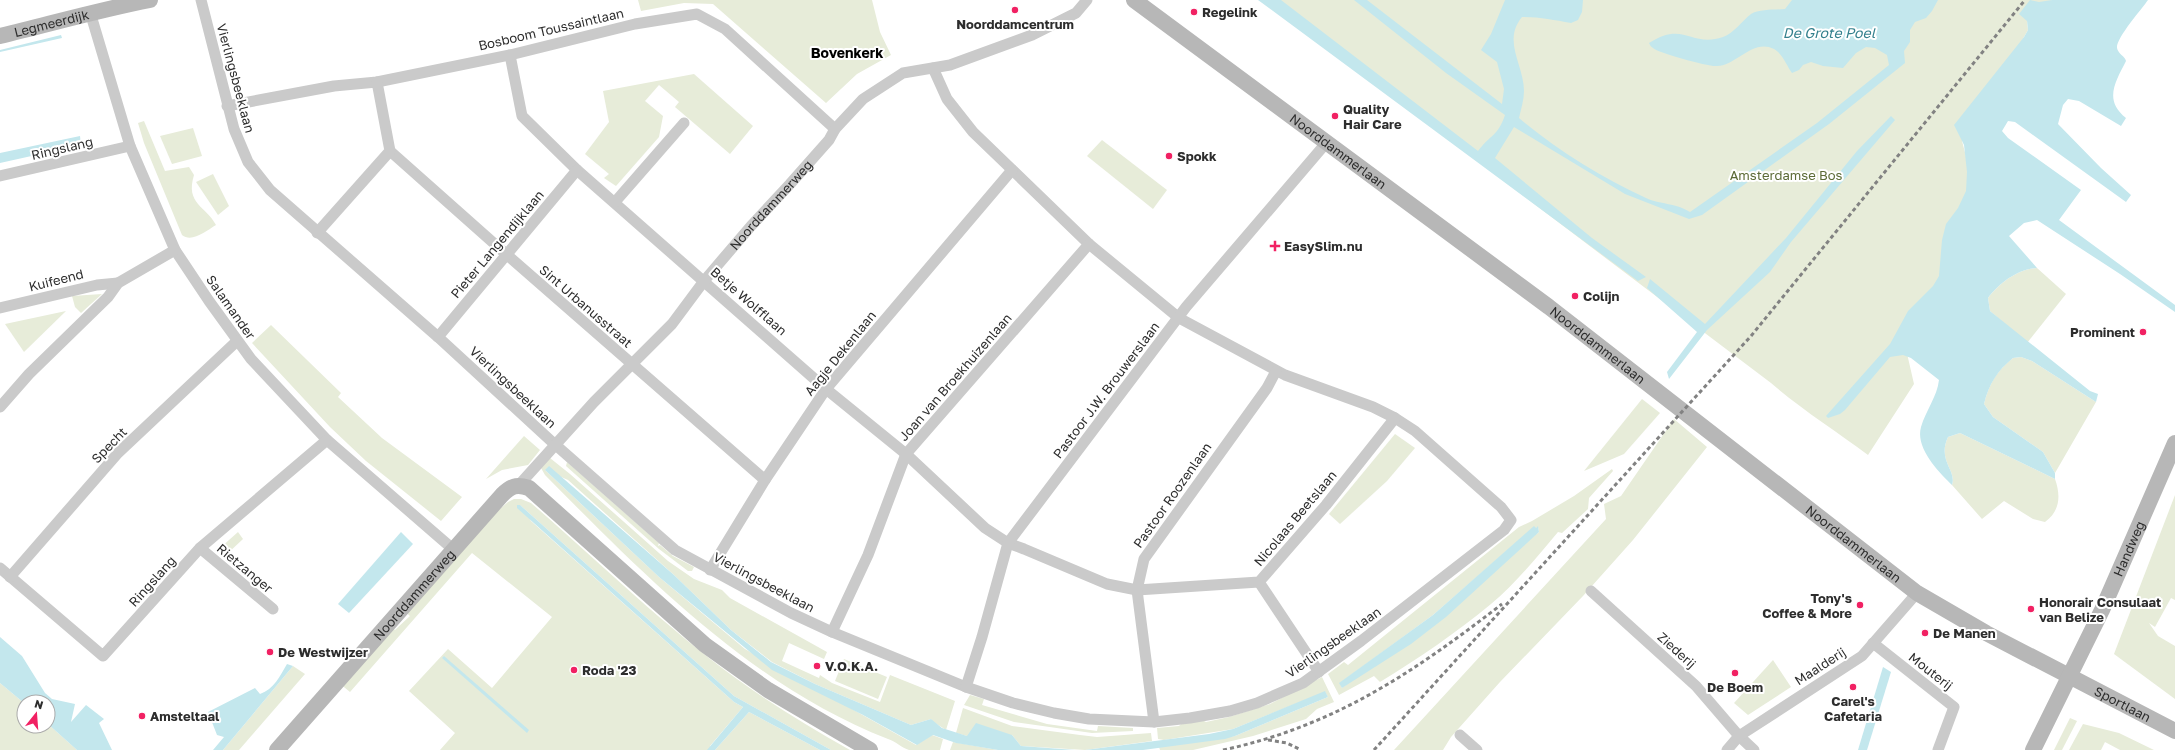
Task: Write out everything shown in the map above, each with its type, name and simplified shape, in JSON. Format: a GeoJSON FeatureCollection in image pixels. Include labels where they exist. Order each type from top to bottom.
{"type":"FeatureCollection","features":[{"type":"Feature","properties":{"kind":"street","name":"Legmeerdijk"},"geometry":{"type":"LineString","coordinates":[[0,36],[75,18],[90,12],[150,0]]}},
{"type":"Feature","properties":{"kind":"street","name":"Vierlingsbeeklaan"},"geometry":{"type":"LineString","coordinates":[[201,0],[234,129],[248,162],[270,190],[317,233],[438,337],[556,445],[675,550],[791,613],[832,632],[966,686],[1013,703],[1054,713],[1123,721],[1154,722],[1198,717],[1230,711],[1257,703],[1304,683],[1319,672],[1504,530],[1511,520],[1501,507],[1415,431],[1395,418]]}},
{"type":"Feature","properties":{"kind":"street"},"geometry":{"type":"LineString","coordinates":[[1087,0],[1076,13],[1032,35],[950,65],[933,68],[947,99],[973,132],[1090,244],[1179,318],[1276,371],[1373,407],[1395,418]]}},
{"type":"Feature","properties":{"kind":"street","name":"Noorddammerlaan"},"geometry":{"type":"LineString","coordinates":[[1134,0],[1549,307],[1917,593],[1986,633],[2070,676]]}},
{"type":"Feature","properties":{"kind":"street","name":"Salamander"},"geometry":{"type":"LineString","coordinates":[[90,12],[130,146],[175,250],[237,342],[327,440],[454,550]]}},
{"type":"Feature","properties":{"kind":"street","name":"Bosboom Toussaintlaan"},"geometry":{"type":"LineString","coordinates":[[227,106],[334,86],[377,82],[510,55],[635,24],[697,14],[725,29],[835,128]]}},
{"type":"Feature","properties":{"kind":"street","name":"Betje Wolfflaan"},"geometry":{"type":"LineString","coordinates":[[510,55],[522,116],[577,170],[826,388],[906,454],[985,528],[1008,543]]}},
{"type":"Feature","properties":{"kind":"street","name":"Noorddammerweg"},"geometry":{"type":"LineString","coordinates":[[277,750],[502,495],[510,487],[524,487],[556,445],[631,364],[672,324],[704,281],[829,140],[835,128],[863,99],[903,73],[933,68]]}},
{"type":"Feature","properties":{"kind":"street"},"geometry":{"type":"LineString","coordinates":[[317,233],[390,151],[377,82]]}},
{"type":"Feature","properties":{"kind":"street"},"geometry":{"type":"LineString","coordinates":[[615,202],[684,123]]}},
{"type":"Feature","properties":{"kind":"street","name":"Pastoor J.W. Brouwerslaan"},"geometry":{"type":"LineString","coordinates":[[966,686],[982,637],[1008,543],[1218,268],[1327,142]]}},
{"type":"Feature","properties":{"kind":"street","name":"Ringslang"},"geometry":{"type":"LineString","coordinates":[[0,176],[130,146]]}},
{"type":"Feature","properties":{"kind":"street","name":"Sint Urbanusstraat"},"geometry":{"type":"LineString","coordinates":[[390,151],[765,480]]}},
{"type":"Feature","properties":{"kind":"street","name":"Pieter Langendijklaan"},"geometry":{"type":"LineString","coordinates":[[438,337],[577,170]]}},
{"type":"Feature","properties":{"kind":"street","name":"Aagje Dekenlaan"},"geometry":{"type":"LineString","coordinates":[[710,570],[765,480],[826,388],[1012,170]]}},
{"type":"Feature","properties":{"kind":"street","name":"Joan van Broekhuizenlaan"},"geometry":{"type":"LineString","coordinates":[[832,632],[868,555],[906,454],[1090,244]]}},
{"type":"Feature","properties":{"kind":"street","name":"Kuifeend"},"geometry":{"type":"LineString","coordinates":[[0,407],[29,374],[108,297],[118,283],[175,250]]}},
{"type":"Feature","properties":{"kind":"street","name":"Kuifeend"},"geometry":{"type":"LineString","coordinates":[[0,308],[97,285],[118,283]]}},
{"type":"Feature","properties":{"kind":"street","name":"Specht"},"geometry":{"type":"LineString","coordinates":[[10,577],[118,453],[237,342]]}},
{"type":"Feature","properties":{"kind":"street","name":"Pastoor Roozenlaan"},"geometry":{"type":"LineString","coordinates":[[1154,722],[1137,590],[1144,559],[1267,388],[1276,371]]}},
{"type":"Feature","properties":{"kind":"street","name":"Nicolaas Beetslaan"},"geometry":{"type":"LineString","coordinates":[[1008,543],[1107,584],[1137,590],[1259,582],[1326,505],[1395,418]]}},
{"type":"Feature","properties":{"kind":"street","name":"Ringslang"},"geometry":{"type":"LineString","coordinates":[[0,568],[103,656],[200,548],[327,440]]}},
{"type":"Feature","properties":{"kind":"street","name":"Handweg"},"geometry":{"type":"LineString","coordinates":[[2033,750],[2102,610],[2175,443]]}},
{"type":"Feature","properties":{"kind":"street"},"geometry":{"type":"LineString","coordinates":[[524,487],[705,645],[768,690],[870,750]]}},
{"type":"Feature","properties":{"kind":"street","name":"Rietzanger"},"geometry":{"type":"LineString","coordinates":[[200,548],[273,609]]}},
{"type":"Feature","properties":{"kind":"street"},"geometry":{"type":"LineString","coordinates":[[1259,582],[1319,672]]}},
{"type":"Feature","properties":{"kind":"street","name":"Ziederij"},"geometry":{"type":"LineString","coordinates":[[1591,591],[1696,686],[1739,736]]}},
{"type":"Feature","properties":{"kind":"street","name":"Maalderij"},"geometry":{"type":"LineString","coordinates":[[1727,750],[1739,736],[1862,656],[1917,593]]}},
{"type":"Feature","properties":{"kind":"street","name":"Mouterij"},"geometry":{"type":"LineString","coordinates":[[1873,643],[1954,707],[1938,750]]}},
{"type":"Feature","properties":{"kind":"street","name":"Sportlaan"},"geometry":{"type":"LineString","coordinates":[[2070,676],[2175,731]]}},
{"type":"Feature","properties":{"kind":"street"},"geometry":{"type":"LineString","coordinates":[[1460,735],[1477,750]]}},
{"type":"Feature","properties":{"kind":"street"},"geometry":{"type":"LineString","coordinates":[[1739,736],[1754,750]]}},
{"type":"Feature","properties":{"kind":"green space"},"geometry":{"type":"Polygon","coordinates":[[[638,0],[872,0],[880,32],[891,55],[857,74],[826,103],[713,4],[684,3],[641,11],[638,0]]]}},
{"type":"Feature","properties":{"kind":"green space","name":"Amsterdamse Bos"},"geometry":{"type":"Polygon","coordinates":[[[1273,0],[2052,0],[2027,21],[2028,30],[1962,141],[1977,198],[1934,297],[1903,336],[1914,384],[1868,455],[1794,402],[1509,185],[1273,0]]]}},
{"type":"Feature","properties":{"kind":"green space"},"geometry":{"type":"Polygon","coordinates":[[[694,74],[753,126],[730,154],[675,107],[679,102],[659,85],[645,101],[663,116],[659,137],[616,186],[604,178],[609,174],[585,154],[609,122],[603,91],[694,74]]]}},
{"type":"Feature","properties":{"kind":"green space"},"geometry":{"type":"Polygon","coordinates":[[[144,121],[165,171],[189,167],[194,175],[192,192],[194,199],[216,225],[195,237],[190,238],[182,235],[144,143],[138,123],[144,121]]]}},
{"type":"Feature","properties":{"kind":"green space"},"geometry":{"type":"Polygon","coordinates":[[[193,128],[202,156],[172,164],[160,136],[193,128]]]}},
{"type":"Feature","properties":{"kind":"green space"},"geometry":{"type":"Polygon","coordinates":[[[1102,140],[1167,190],[1153,209],[1087,156],[1102,140]]]}},
{"type":"Feature","properties":{"kind":"green space"},"geometry":{"type":"Polygon","coordinates":[[[213,174],[229,206],[218,215],[196,182],[213,174]]]}},
{"type":"Feature","properties":{"kind":"green space"},"geometry":{"type":"Polygon","coordinates":[[[2037,268],[2066,294],[2027,343],[1990,311],[1988,298],[2003,282],[2016,274],[2037,268]]]}},
{"type":"Feature","properties":{"kind":"green space"},"geometry":{"type":"Polygon","coordinates":[[[102,294],[81,313],[75,307],[72,296],[102,294]]]}},
{"type":"Feature","properties":{"kind":"green space"},"geometry":{"type":"Polygon","coordinates":[[[66,311],[24,352],[5,324],[66,311]]]}},
{"type":"Feature","properties":{"kind":"green space"},"geometry":{"type":"Polygon","coordinates":[[[271,325],[341,393],[338,397],[382,438],[462,497],[441,521],[366,461],[330,427],[252,343],[271,325]]]}},
{"type":"Feature","properties":{"kind":"green space"},"geometry":{"type":"Polygon","coordinates":[[[2021,357],[2032,361],[2096,402],[2055,473],[2043,452],[1993,417],[1984,404],[1994,378],[2013,358],[2021,357]]]}},
{"type":"Feature","properties":{"kind":"green space"},"geometry":{"type":"Polygon","coordinates":[[[1642,399],[1660,413],[1624,454],[1584,471],[1642,399]]]}},
{"type":"Feature","properties":{"kind":"green space"},"geometry":{"type":"Polygon","coordinates":[[[1674,419],[1707,447],[1633,540],[1583,596],[1500,682],[1451,737],[1443,750],[1394,750],[1606,519],[1604,504],[1621,496],[1674,419]]]}},
{"type":"Feature","properties":{"kind":"green space"},"geometry":{"type":"Polygon","coordinates":[[[1960,433],[2055,479],[2058,491],[2058,503],[2050,518],[2045,522],[2033,519],[2004,501],[1982,519],[1952,485],[1953,480],[1946,459],[1945,445],[1948,437],[1960,433]]]}},
{"type":"Feature","properties":{"kind":"green space"},"geometry":{"type":"Polygon","coordinates":[[[1395,434],[1415,448],[1387,481],[1340,524],[1329,514],[1395,434]]]}},
{"type":"Feature","properties":{"kind":"green space"},"geometry":{"type":"Polygon","coordinates":[[[524,436],[540,450],[528,465],[502,470],[486,479],[524,436]]]}},
{"type":"Feature","properties":{"kind":"green space"},"geometry":{"type":"Polygon","coordinates":[[[550,458],[668,561],[694,579],[722,590],[730,598],[827,652],[824,659],[789,643],[782,661],[819,678],[820,675],[832,683],[880,702],[890,675],[955,701],[946,730],[931,719],[911,725],[815,684],[772,662],[731,630],[674,575],[568,480],[545,470],[659,577],[745,649],[916,745],[932,735],[943,739],[940,750],[906,749],[891,740],[838,717],[791,690],[746,659],[703,625],[662,589],[545,475],[541,468],[550,458]]]}},
{"type":"Feature","properties":{"kind":"green space"},"geometry":{"type":"Polygon","coordinates":[[[567,462],[659,543],[658,546],[660,545],[673,556],[694,567],[692,571],[688,571],[659,549],[566,466],[567,462]]]}},
{"type":"Feature","properties":{"kind":"green space"},"geometry":{"type":"Polygon","coordinates":[[[1612,469],[1613,471],[1589,498],[1588,509],[1562,533],[1558,532],[1518,579],[1491,604],[1437,645],[1380,682],[1374,676],[1339,695],[1328,674],[1344,662],[1348,665],[1519,527],[1574,496],[1612,469]],[[1538,527],[1526,534],[1433,615],[1340,683],[1342,688],[1539,532],[1538,527]]]}},
{"type":"Feature","properties":{"kind":"green space"},"geometry":{"type":"Polygon","coordinates":[[[2175,495],[2175,600],[2171,598],[2155,627],[2149,623],[2158,636],[2175,646],[2175,699],[2114,654],[2175,495]]]}},
{"type":"Feature","properties":{"kind":"green space"},"geometry":{"type":"Polygon","coordinates":[[[514,499],[521,499],[531,503],[658,616],[710,659],[764,698],[850,750],[831,750],[734,696],[520,505],[531,521],[734,702],[743,707],[710,746],[713,750],[440,750],[455,733],[409,691],[448,649],[492,688],[552,617],[472,553],[350,692],[339,683],[390,626],[395,630],[410,616],[404,611],[493,515],[508,502],[514,499]]]}},
{"type":"Feature","properties":{"kind":"green space"},"geometry":{"type":"Polygon","coordinates":[[[238,532],[243,539],[226,555],[220,548],[238,532]]]}},
{"type":"Feature","properties":{"kind":"green space"},"geometry":{"type":"Polygon","coordinates":[[[844,659],[887,677],[878,699],[835,681],[844,659]]]}},
{"type":"Feature","properties":{"kind":"green space"},"geometry":{"type":"Polygon","coordinates":[[[1773,660],[1791,687],[1748,715],[1734,703],[1773,660]]]}},
{"type":"Feature","properties":{"kind":"green space"},"geometry":{"type":"Polygon","coordinates":[[[293,666],[305,674],[239,750],[223,750],[293,666]]]}},
{"type":"Feature","properties":{"kind":"green space"},"geometry":{"type":"Polygon","coordinates":[[[1322,677],[1334,702],[1317,709],[1306,719],[1253,736],[1193,750],[1160,750],[1159,747],[1235,736],[1328,697],[1325,692],[1233,729],[1164,740],[1158,739],[1157,728],[1179,726],[1183,722],[1202,720],[1206,722],[1229,717],[1270,704],[1322,677]]]}},
{"type":"Feature","properties":{"kind":"green space"},"geometry":{"type":"Polygon","coordinates":[[[0,683],[16,696],[16,734],[56,734],[56,731],[77,750],[0,750],[0,683]]]}},
{"type":"Feature","properties":{"kind":"green space"},"geometry":{"type":"Polygon","coordinates":[[[970,695],[984,699],[982,705],[1047,724],[1097,731],[1098,726],[1133,728],[1133,731],[1092,733],[1014,722],[964,705],[970,695]]]}},
{"type":"Feature","properties":{"kind":"green space"},"geometry":{"type":"Polygon","coordinates":[[[963,708],[1012,726],[1097,737],[1151,733],[1152,741],[1085,750],[1021,746],[1012,735],[967,736],[956,733],[963,708]]]}},
{"type":"Feature","properties":{"kind":"green space"},"geometry":{"type":"Polygon","coordinates":[[[749,712],[820,750],[715,750],[749,712]]]}},
{"type":"Feature","properties":{"kind":"green space"},"geometry":{"type":"Polygon","coordinates":[[[2070,718],[2077,721],[2062,750],[2054,750],[2070,718]]]}},
{"type":"Feature","properties":{"kind":"green space"},"geometry":{"type":"Polygon","coordinates":[[[2083,724],[2119,733],[2154,750],[2120,750],[2105,742],[2101,750],[2069,750],[2083,724]]]}},
{"type":"Feature","properties":{"kind":"green space"},"geometry":{"type":"Polygon","coordinates":[[[953,742],[998,750],[950,750],[953,742]]]}},
{"type":"Feature","properties":{"kind":"water","name":"De Grote Poel"},"geometry":{"type":"Polygon","coordinates":[[[1258,0],[1281,0],[1478,151],[1500,127],[1505,115],[1446,73],[1354,0],[1367,0],[1502,104],[1504,89],[1497,62],[1481,50],[1491,34],[1505,0],[1583,0],[1582,12],[1578,20],[1571,23],[1541,18],[1522,17],[1516,26],[1514,44],[1524,91],[1519,118],[1564,152],[1629,190],[1646,198],[1690,212],[1817,123],[1889,65],[1887,55],[1875,48],[1866,47],[1856,53],[1843,68],[1823,66],[1811,62],[1803,65],[1799,70],[1792,73],[1777,51],[1766,47],[1759,47],[1752,50],[1724,65],[1712,66],[1664,53],[1652,48],[1649,43],[1671,34],[1679,34],[1703,39],[1723,37],[1734,30],[1754,12],[1785,9],[1792,0],[1938,0],[1926,18],[1915,22],[1910,30],[1910,42],[1904,51],[1905,63],[1829,124],[1702,215],[1689,219],[1625,194],[1514,127],[1495,158],[1592,238],[1646,277],[1638,281],[1258,0]]]}},
{"type":"Feature","properties":{"kind":"water"},"geometry":{"type":"Polygon","coordinates":[[[2030,0],[2039,2],[2052,0],[2148,0],[2118,43],[2117,48],[2126,61],[2116,83],[2113,97],[2119,111],[2126,118],[2121,126],[2079,101],[2068,99],[2063,105],[2058,124],[2101,168],[2131,195],[2126,202],[2015,122],[2008,121],[2002,131],[2008,138],[2081,190],[2059,220],[2175,305],[2175,312],[2037,220],[2024,223],[2009,236],[2037,268],[2016,274],[2003,282],[1992,292],[1988,298],[1990,311],[2090,391],[2098,394],[2096,402],[2032,361],[2021,357],[2013,358],[1994,378],[1988,390],[1984,404],[1993,417],[2043,452],[2055,473],[2055,479],[1960,433],[1948,437],[1945,445],[1946,459],[1953,480],[1952,485],[1929,459],[1921,443],[1920,435],[1923,421],[1936,392],[1939,380],[1911,358],[1903,355],[1890,357],[1845,410],[1840,414],[1828,418],[1826,416],[1890,344],[1908,311],[1933,286],[1939,276],[1942,240],[1946,224],[1958,208],[1966,191],[1967,172],[1964,145],[1954,125],[2024,37],[2028,30],[2027,21],[2019,14],[2030,0]]]}},
{"type":"Feature","properties":{"kind":"water"},"geometry":{"type":"Polygon","coordinates":[[[61,35],[62,38],[0,52],[0,50],[61,35]]]}},
{"type":"Feature","properties":{"kind":"water"},"geometry":{"type":"Polygon","coordinates":[[[1891,116],[1895,120],[1791,242],[1770,272],[1707,330],[1669,379],[1667,372],[1697,332],[1647,288],[1650,279],[1705,324],[1786,238],[1857,151],[1891,116]]]}},
{"type":"Feature","properties":{"kind":"water"},"geometry":{"type":"Polygon","coordinates":[[[80,136],[81,145],[0,163],[0,153],[80,136]]]}},
{"type":"Feature","properties":{"kind":"water"},"geometry":{"type":"Polygon","coordinates":[[[549,466],[674,575],[731,630],[771,662],[815,684],[911,725],[931,719],[942,728],[967,736],[976,723],[1012,735],[1021,746],[1075,750],[998,750],[956,743],[933,735],[917,745],[863,715],[772,670],[659,577],[545,470],[549,466]]]}},
{"type":"Feature","properties":{"kind":"water"},"geometry":{"type":"Polygon","coordinates":[[[517,505],[520,505],[734,696],[831,750],[820,750],[749,712],[715,750],[707,750],[743,707],[734,702],[517,508],[517,505]]]}},
{"type":"Feature","properties":{"kind":"water"},"geometry":{"type":"Polygon","coordinates":[[[1534,526],[1536,528],[1538,526],[1539,532],[1446,617],[1411,644],[1342,688],[1339,683],[1433,615],[1534,526]]]}},
{"type":"Feature","properties":{"kind":"water"},"geometry":{"type":"Polygon","coordinates":[[[401,532],[413,544],[349,613],[338,604],[401,532]]]}},
{"type":"Feature","properties":{"kind":"water"},"geometry":{"type":"Polygon","coordinates":[[[0,637],[22,656],[46,694],[16,694],[16,696],[0,683],[0,637]]]}},
{"type":"Feature","properties":{"kind":"water"},"geometry":{"type":"Polygon","coordinates":[[[444,656],[529,730],[527,733],[442,658],[444,656]]]}},
{"type":"Feature","properties":{"kind":"water"},"geometry":{"type":"Polygon","coordinates":[[[287,664],[293,666],[223,750],[213,750],[224,737],[217,735],[208,712],[255,688],[260,694],[265,692],[276,682],[287,664]]]}},
{"type":"Feature","properties":{"kind":"water"},"geometry":{"type":"Polygon","coordinates":[[[1883,667],[1891,672],[1867,750],[1858,750],[1883,667]]]}},
{"type":"Feature","properties":{"kind":"water"},"geometry":{"type":"Polygon","coordinates":[[[1325,691],[1328,697],[1225,739],[1143,750],[1085,750],[1209,734],[1233,729],[1325,691]]]}},
{"type":"Feature","properties":{"kind":"water"},"geometry":{"type":"Polygon","coordinates":[[[56,700],[75,704],[71,722],[86,705],[104,719],[99,723],[112,750],[77,750],[56,731],[56,700]]]}},
{"type":"Feature","properties":{"kind":"railway"},"geometry":{"type":"LineString","coordinates":[[1374,750],[1751,336],[2025,0]]}},
{"type":"Feature","properties":{"kind":"railway"},"geometry":{"type":"LineString","coordinates":[[1223,750],[1264,740],[1301,727],[1372,694],[1437,652],[1502,604]]}},
{"type":"Feature","properties":{"kind":"railway"},"geometry":{"type":"LineString","coordinates":[[1268,740],[1287,743],[1301,750]]}},
{"type":"Feature","properties":{"kind":"place","name":"Noorddamcentrum"},"geometry":{"type":"Point","coordinates":[1015,10]}},
{"type":"Feature","properties":{"kind":"place","name":"Regelink"},"geometry":{"type":"Point","coordinates":[1194,12]}},
{"type":"Feature","properties":{"kind":"place","name":"Quality Hair Care"},"geometry":{"type":"Point","coordinates":[1335,116]}},
{"type":"Feature","properties":{"kind":"place","name":"Spokk"},"geometry":{"type":"Point","coordinates":[1169,156]}},
{"type":"Feature","properties":{"kind":"place","name":"EasySlim.nu"},"geometry":{"type":"Point","coordinates":[1275,246]}},
{"type":"Feature","properties":{"kind":"place","name":"Colijn"},"geometry":{"type":"Point","coordinates":[1575,296]}},
{"type":"Feature","properties":{"kind":"place","name":"Prominent"},"geometry":{"type":"Point","coordinates":[2143,332]}},
{"type":"Feature","properties":{"kind":"place","name":"Tony's Coffee & More"},"geometry":{"type":"Point","coordinates":[1860,605]}},
{"type":"Feature","properties":{"kind":"place","name":"Honorair Consulaat van Belize"},"geometry":{"type":"Point","coordinates":[2031,609]}},
{"type":"Feature","properties":{"kind":"place","name":"De Manen"},"geometry":{"type":"Point","coordinates":[1925,633]}},
{"type":"Feature","properties":{"kind":"place","name":"De Westwijzer"},"geometry":{"type":"Point","coordinates":[270,652]}},
{"type":"Feature","properties":{"kind":"place","name":"V.O.K.A."},"geometry":{"type":"Point","coordinates":[817,666]}},
{"type":"Feature","properties":{"kind":"place","name":"Roda '23"},"geometry":{"type":"Point","coordinates":[574,670]}},
{"type":"Feature","properties":{"kind":"place","name":"De Boem"},"geometry":{"type":"Point","coordinates":[1735,673]}},
{"type":"Feature","properties":{"kind":"place","name":"Carel's Cafetaria"},"geometry":{"type":"Point","coordinates":[1853,687]}},
{"type":"Feature","properties":{"kind":"place","name":"Amsteltaal"},"geometry":{"type":"Point","coordinates":[142,716]}},
{"type":"Feature","properties":{"kind":"district","name":"Bovenkerk"},"geometry":{"type":"Point","coordinates":[847,53]}}]}
